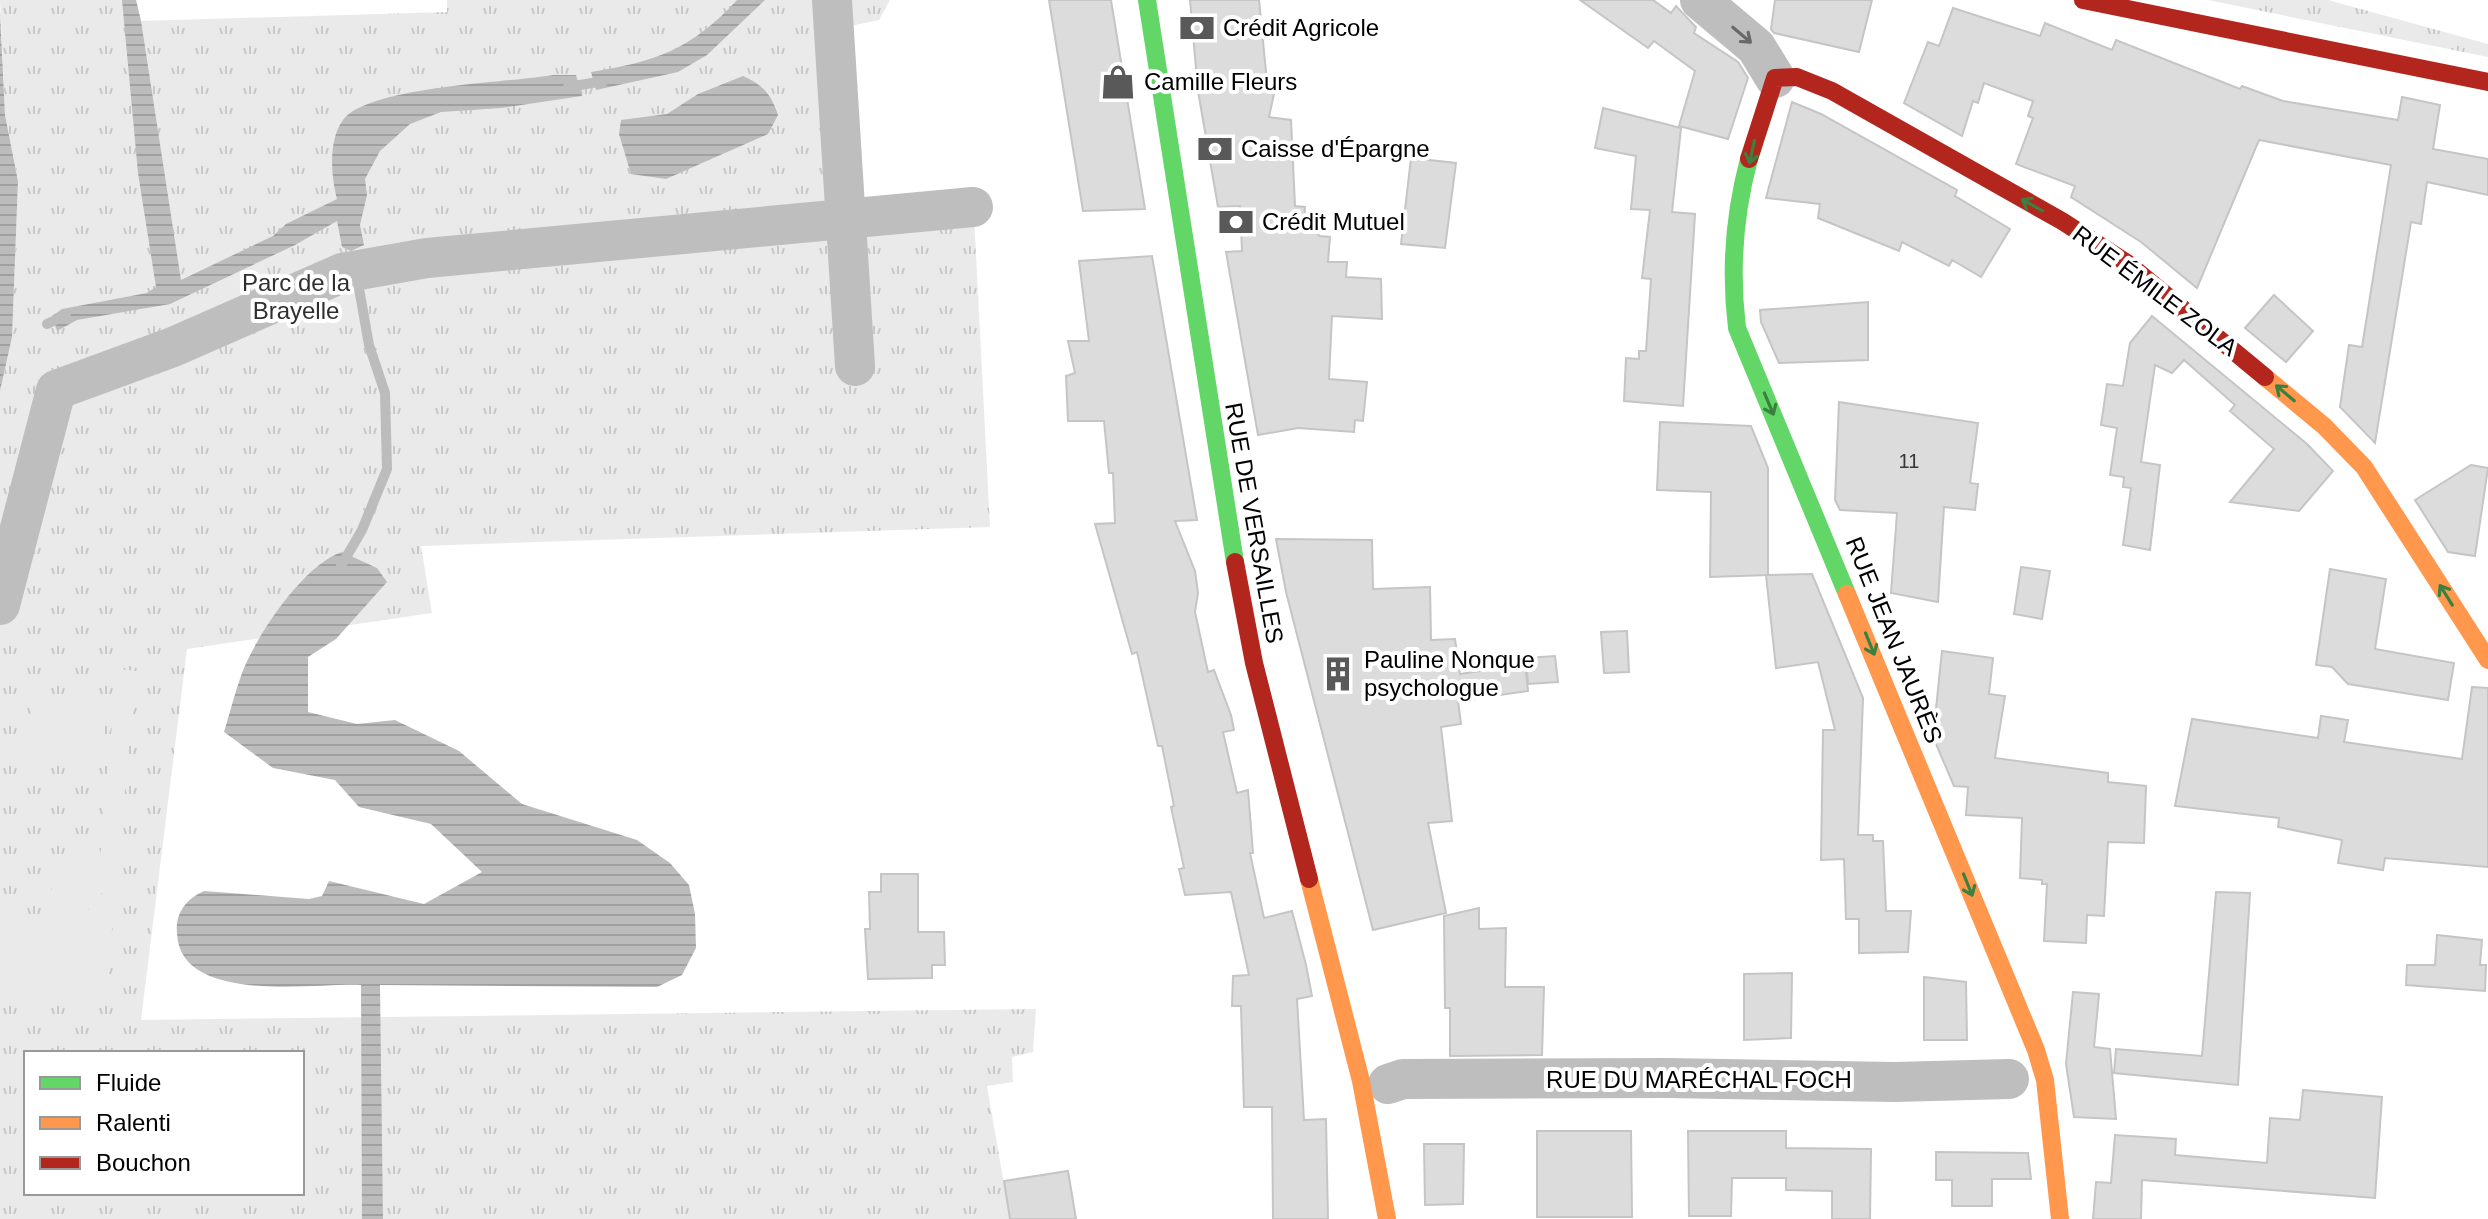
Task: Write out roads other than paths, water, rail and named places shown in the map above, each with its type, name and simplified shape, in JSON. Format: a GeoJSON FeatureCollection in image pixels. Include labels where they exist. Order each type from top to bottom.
{"type":"FeatureCollection","features":[{"type":"Feature","properties":{"kind":"street"},"geometry":{"type":"LineString","coordinates":[[832,0],[855,366]]}},
{"type":"Feature","properties":{"kind":"street"},"geometry":{"type":"LineString","coordinates":[[1700,0],[1756,47],[1775,78]]}},
{"type":"Feature","properties":{"kind":"street"},"geometry":{"type":"LineString","coordinates":[[2083,0],[2488,82]]}},
{"type":"Feature","properties":{"kind":"street","name":"RUE DE VERSAILLES"},"geometry":{"type":"LineString","coordinates":[[1150,3],[1225,508],[1254,663],[1316,894],[1350,1047],[1375,1086],[1375,1160],[1387,1219]]}},
{"type":"Feature","properties":{"kind":"street","name":"RUE ÉMILE ZOLA"},"geometry":{"type":"LineString","coordinates":[[1775,78],[1797,77],[1832,91],[2083,234],[2180,304],[2352,452],[2488,660]]}},
{"type":"Feature","properties":{"kind":"street","name":"RUE JEAN JAURÈS"},"geometry":{"type":"LineString","coordinates":[[1775,78],[1759,119],[1740,214],[1733,293],[1737,328],[2036,1050],[2045,1080],[2060,1219]]}},
{"type":"Feature","properties":{"kind":"street"},"geometry":{"type":"LineString","coordinates":[[0,605],[56,390],[173,347],[361,270],[427,258],[973,207]]}},
{"type":"Feature","properties":{"kind":"street","name":"RUE DU MARÉCHAL FOCH"},"geometry":{"type":"LineString","coordinates":[[1375,1086],[1403,1079],[1667,1078],[1895,1082],[2009,1079]]}},
{"type":"Feature","properties":{"kind":"waterway"},"geometry":{"type":"LineString","coordinates":[[568,87],[604,81]]}},
{"type":"Feature","properties":{"kind":"waterway"},"geometry":{"type":"LineString","coordinates":[[341,566],[362,530],[387,469],[385,393],[369,345],[357,277]]}},
{"type":"Feature","properties":{"kind":"waterway"},"geometry":{"type":"LineString","coordinates":[[47,324],[66,315]]}},
{"type":"Feature","properties":{"kind":"place","name":"Crédit Agricole"},"geometry":{"type":"Point","coordinates":[1197,28]}},
{"type":"Feature","properties":{"kind":"place","name":"Camille Fleurs"},"geometry":{"type":"Point","coordinates":[1118,82]}},
{"type":"Feature","properties":{"kind":"place","name":"Caisse d'Épargne"},"geometry":{"type":"Point","coordinates":[1215,149]}},
{"type":"Feature","properties":{"kind":"place","name":"Crédit Mutuel"},"geometry":{"type":"Point","coordinates":[1236,222]}},
{"type":"Feature","properties":{"kind":"place","name":"Pauline Nonque psychologue"},"geometry":{"type":"Point","coordinates":[1338,674]}},
{"type":"Feature","properties":{"kind":"park label","name":"Parc de la Brayelle"},"geometry":{"type":"Point","coordinates":[296,297]}}]}
